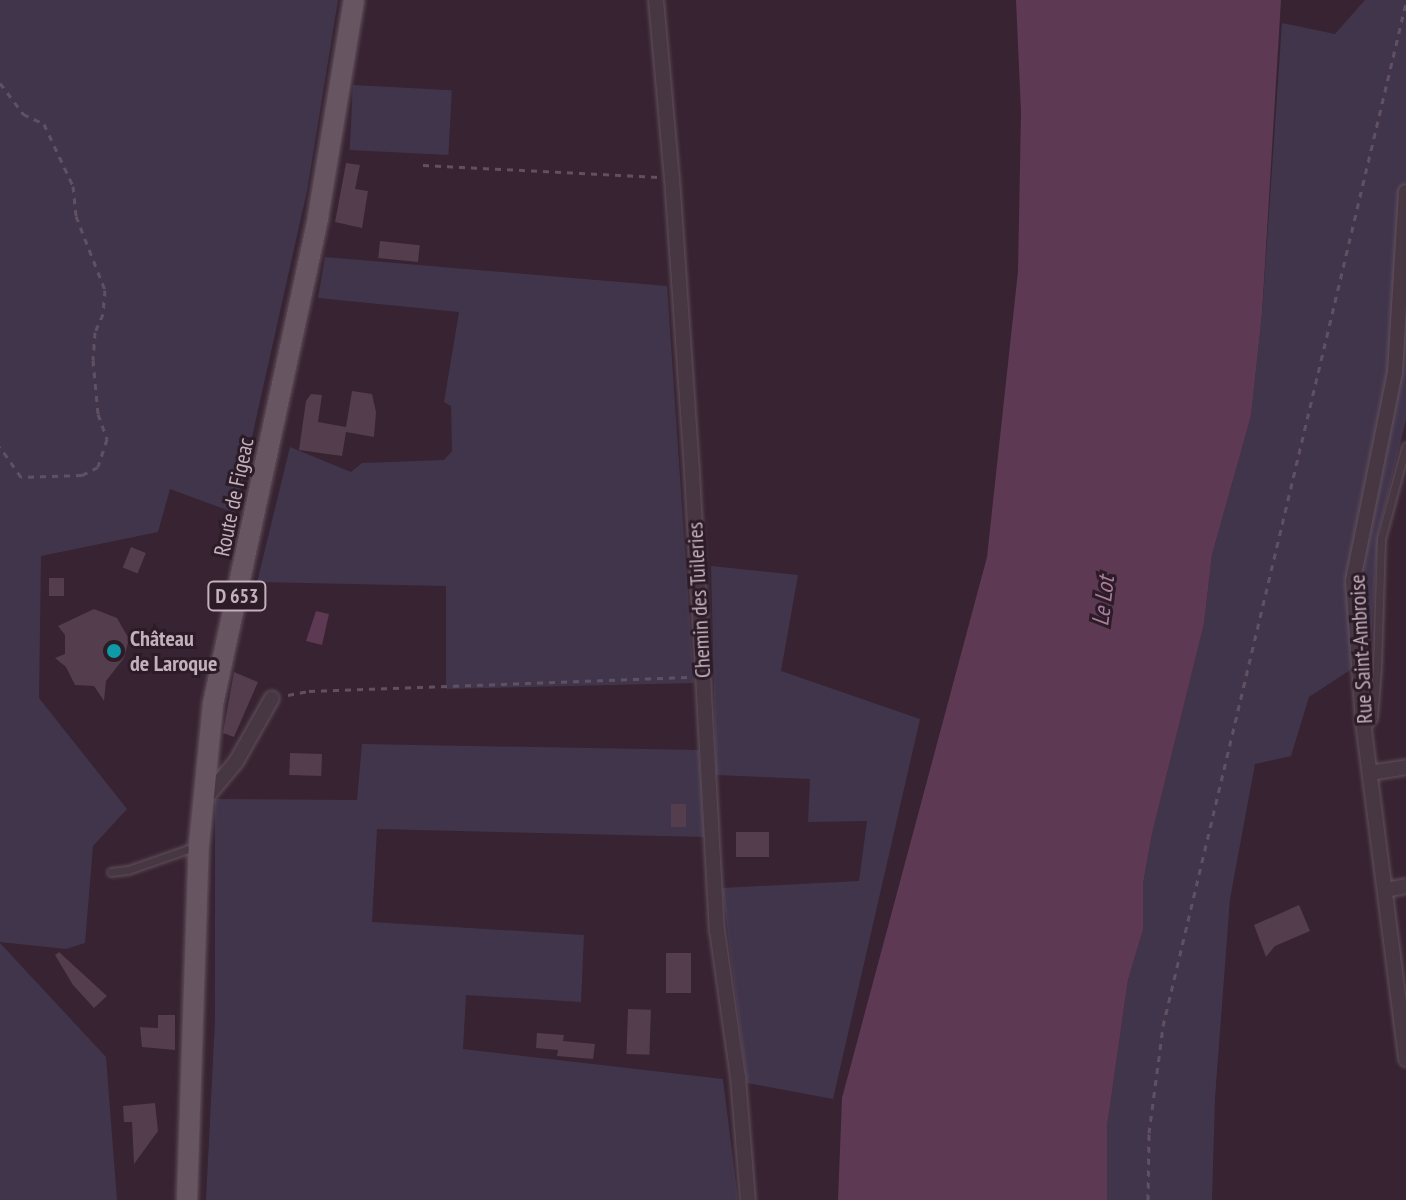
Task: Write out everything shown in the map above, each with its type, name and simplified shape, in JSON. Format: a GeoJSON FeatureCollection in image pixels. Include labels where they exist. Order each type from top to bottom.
{"type":"FeatureCollection","features":[{"type":"Feature","properties":{"kind":"main road","name":"Route de Figeac"},"geometry":{"type":"LineString","coordinates":[[187,1200],[199,845],[213,704],[318,217],[354,0]]}},
{"type":"Feature","properties":{"kind":"street","name":"Chemin des Tuileries"},"geometry":{"type":"LineString","coordinates":[[656,0],[672,178],[717,930],[738,1077],[748,1200]]}},
{"type":"Feature","properties":{"kind":"street","name":"Rue Saint-Ambroise"},"geometry":{"type":"LineString","coordinates":[[1406,192],[1395,372],[1353,581],[1365,729],[1406,1059]]}},
{"type":"Feature","properties":{"kind":"street"},"geometry":{"type":"LineString","coordinates":[[202,796],[210,793],[236,762],[272,698]]}},
{"type":"Feature","properties":{"kind":"street"},"geometry":{"type":"LineString","coordinates":[[1370,773],[1406,767]]}},
{"type":"Feature","properties":{"kind":"street"},"geometry":{"type":"LineString","coordinates":[[1386,890],[1406,886]]}},
{"type":"Feature","properties":{"kind":"lane"},"geometry":{"type":"LineString","coordinates":[[1365,729],[1373,718],[1381,539],[1406,446]]}},
{"type":"Feature","properties":{"kind":"lane"},"geometry":{"type":"LineString","coordinates":[[111,872],[128,870],[199,845]]}},
{"type":"Feature","properties":{"kind":"path"},"geometry":{"type":"LineString","coordinates":[[1148,1200],[1149,1133],[1163,1026],[1406,3]]}},
{"type":"Feature","properties":{"kind":"path"},"geometry":{"type":"LineString","coordinates":[[0,83],[23,114],[44,124],[73,186],[76,216],[105,290],[103,314],[95,332],[93,360],[98,414],[107,439],[98,467],[82,475],[21,477],[0,447]]}},
{"type":"Feature","properties":{"kind":"path"},"geometry":{"type":"LineString","coordinates":[[423,165],[672,178]]}},
{"type":"Feature","properties":{"kind":"path"},"geometry":{"type":"LineString","coordinates":[[272,698],[309,691],[703,676]]}},
{"type":"Feature","properties":{"kind":"shaded area"},"geometry":{"type":"Polygon","coordinates":[[[0,0],[338,0],[307,191],[235,513],[170,489],[158,532],[41,556],[39,698],[127,809],[93,846],[85,943],[66,949],[0,942],[0,0]]]}},
{"type":"Feature","properties":{"kind":"shaded area"},"geometry":{"type":"Polygon","coordinates":[[[1365,0],[1406,0],[1406,420],[1378,534],[1370,657],[1309,697],[1291,756],[1255,764],[1230,899],[1215,1098],[1212,1200],[1107,1200],[1107,1127],[1128,980],[1143,930],[1143,884],[1152,834],[1204,624],[1212,555],[1251,416],[1262,314],[1282,23],[1335,34],[1365,0]]]}},
{"type":"Feature","properties":{"kind":"shaded area"},"geometry":{"type":"Polygon","coordinates":[[[353,85],[452,90],[448,155],[350,150],[353,85]]]}},
{"type":"Feature","properties":{"kind":"shaded area"},"geometry":{"type":"Polygon","coordinates":[[[325,257],[667,286],[694,683],[446,689],[446,586],[257,582],[290,447],[351,472],[362,463],[444,460],[452,451],[451,406],[444,402],[459,312],[318,298],[325,257]]]}},
{"type":"Feature","properties":{"kind":"shaded area"},"geometry":{"type":"Polygon","coordinates":[[[711,566],[798,575],[781,671],[920,719],[833,1099],[747,1083],[722,888],[859,881],[867,821],[808,822],[810,779],[716,775],[711,566]]]}},
{"type":"Feature","properties":{"kind":"shaded area"},"geometry":{"type":"Polygon","coordinates":[[[362,744],[699,750],[704,837],[377,829],[372,922],[584,935],[581,1002],[466,995],[463,1049],[723,1079],[738,1200],[206,1200],[215,1020],[215,799],[357,800],[362,744]]]}},
{"type":"Feature","properties":{"kind":"shaded area"},"geometry":{"type":"Polygon","coordinates":[[[0,943],[106,1057],[117,1200],[0,1200],[0,943]]]}},
{"type":"Feature","properties":{"kind":"water","name":"Le Lot"},"geometry":{"type":"Polygon","coordinates":[[[1016,0],[1281,0],[1262,314],[1251,416],[1212,555],[1204,624],[1152,834],[1143,884],[1143,930],[1128,980],[1107,1127],[1107,1200],[838,1200],[842,1098],[987,557],[1018,271],[1021,112],[1016,0]]]}},
{"type":"Feature","properties":{"kind":"water"},"geometry":{"type":"Polygon","coordinates":[[[316,611],[329,614],[322,645],[306,641],[316,611]]]}},
{"type":"Feature","properties":{"kind":"building"},"geometry":{"type":"Polygon","coordinates":[[[346,163],[360,165],[355,189],[368,191],[362,228],[335,222],[346,163]]]}},
{"type":"Feature","properties":{"kind":"building"},"geometry":{"type":"Polygon","coordinates":[[[380,241],[420,245],[418,262],[378,258],[380,241]]]}},
{"type":"Feature","properties":{"kind":"building"},"geometry":{"type":"Polygon","coordinates":[[[352,391],[372,394],[376,412],[374,437],[346,432],[342,456],[299,450],[306,401],[311,394],[322,395],[318,422],[346,427],[352,391]]]}},
{"type":"Feature","properties":{"kind":"building"},"geometry":{"type":"Polygon","coordinates":[[[131,547],[146,553],[138,573],[123,567],[131,547]]]}},
{"type":"Feature","properties":{"kind":"building"},"geometry":{"type":"Polygon","coordinates":[[[49,578],[64,578],[64,596],[49,596],[49,578]]]}},
{"type":"Feature","properties":{"kind":"building","name":"Château de Laroque"},"geometry":{"type":"Polygon","coordinates":[[[94,609],[117,618],[129,639],[124,658],[106,681],[104,701],[94,686],[75,685],[66,667],[55,658],[65,654],[65,635],[58,626],[94,609]]]}},
{"type":"Feature","properties":{"kind":"building"},"geometry":{"type":"Polygon","coordinates":[[[234,672],[258,682],[234,737],[223,733],[234,672]]]}},
{"type":"Feature","properties":{"kind":"building"},"geometry":{"type":"Polygon","coordinates":[[[290,753],[322,754],[321,776],[289,775],[290,753]]]}},
{"type":"Feature","properties":{"kind":"building"},"geometry":{"type":"Polygon","coordinates":[[[671,804],[686,804],[686,827],[671,827],[671,804]]]}},
{"type":"Feature","properties":{"kind":"building"},"geometry":{"type":"Polygon","coordinates":[[[736,832],[769,832],[769,857],[736,857],[736,832]]]}},
{"type":"Feature","properties":{"kind":"building"},"geometry":{"type":"Polygon","coordinates":[[[1299,905],[1310,931],[1275,946],[1266,957],[1254,925],[1299,905]]]}},
{"type":"Feature","properties":{"kind":"building"},"geometry":{"type":"Polygon","coordinates":[[[59,952],[107,996],[94,1008],[73,985],[55,955],[59,952]]]}},
{"type":"Feature","properties":{"kind":"building"},"geometry":{"type":"Polygon","coordinates":[[[666,953],[691,953],[691,993],[666,993],[666,953]]]}},
{"type":"Feature","properties":{"kind":"building"},"geometry":{"type":"Polygon","coordinates":[[[628,1009],[651,1010],[649,1055],[626,1054],[628,1009]]]}},
{"type":"Feature","properties":{"kind":"building"},"geometry":{"type":"Polygon","coordinates":[[[158,1015],[175,1015],[175,1050],[142,1047],[140,1027],[158,1028],[158,1015]]]}},
{"type":"Feature","properties":{"kind":"building"},"geometry":{"type":"Polygon","coordinates":[[[537,1033],[564,1035],[563,1041],[595,1044],[593,1059],[557,1056],[558,1050],[536,1048],[537,1033]]]}},
{"type":"Feature","properties":{"kind":"building"},"geometry":{"type":"Polygon","coordinates":[[[155,1103],[158,1131],[134,1164],[132,1122],[124,1122],[123,1106],[155,1103]]]}},
{"type":"Feature","properties":{"kind":"place","name":"Château de Laroque"},"geometry":{"type":"Point","coordinates":[114,651]}}]}
